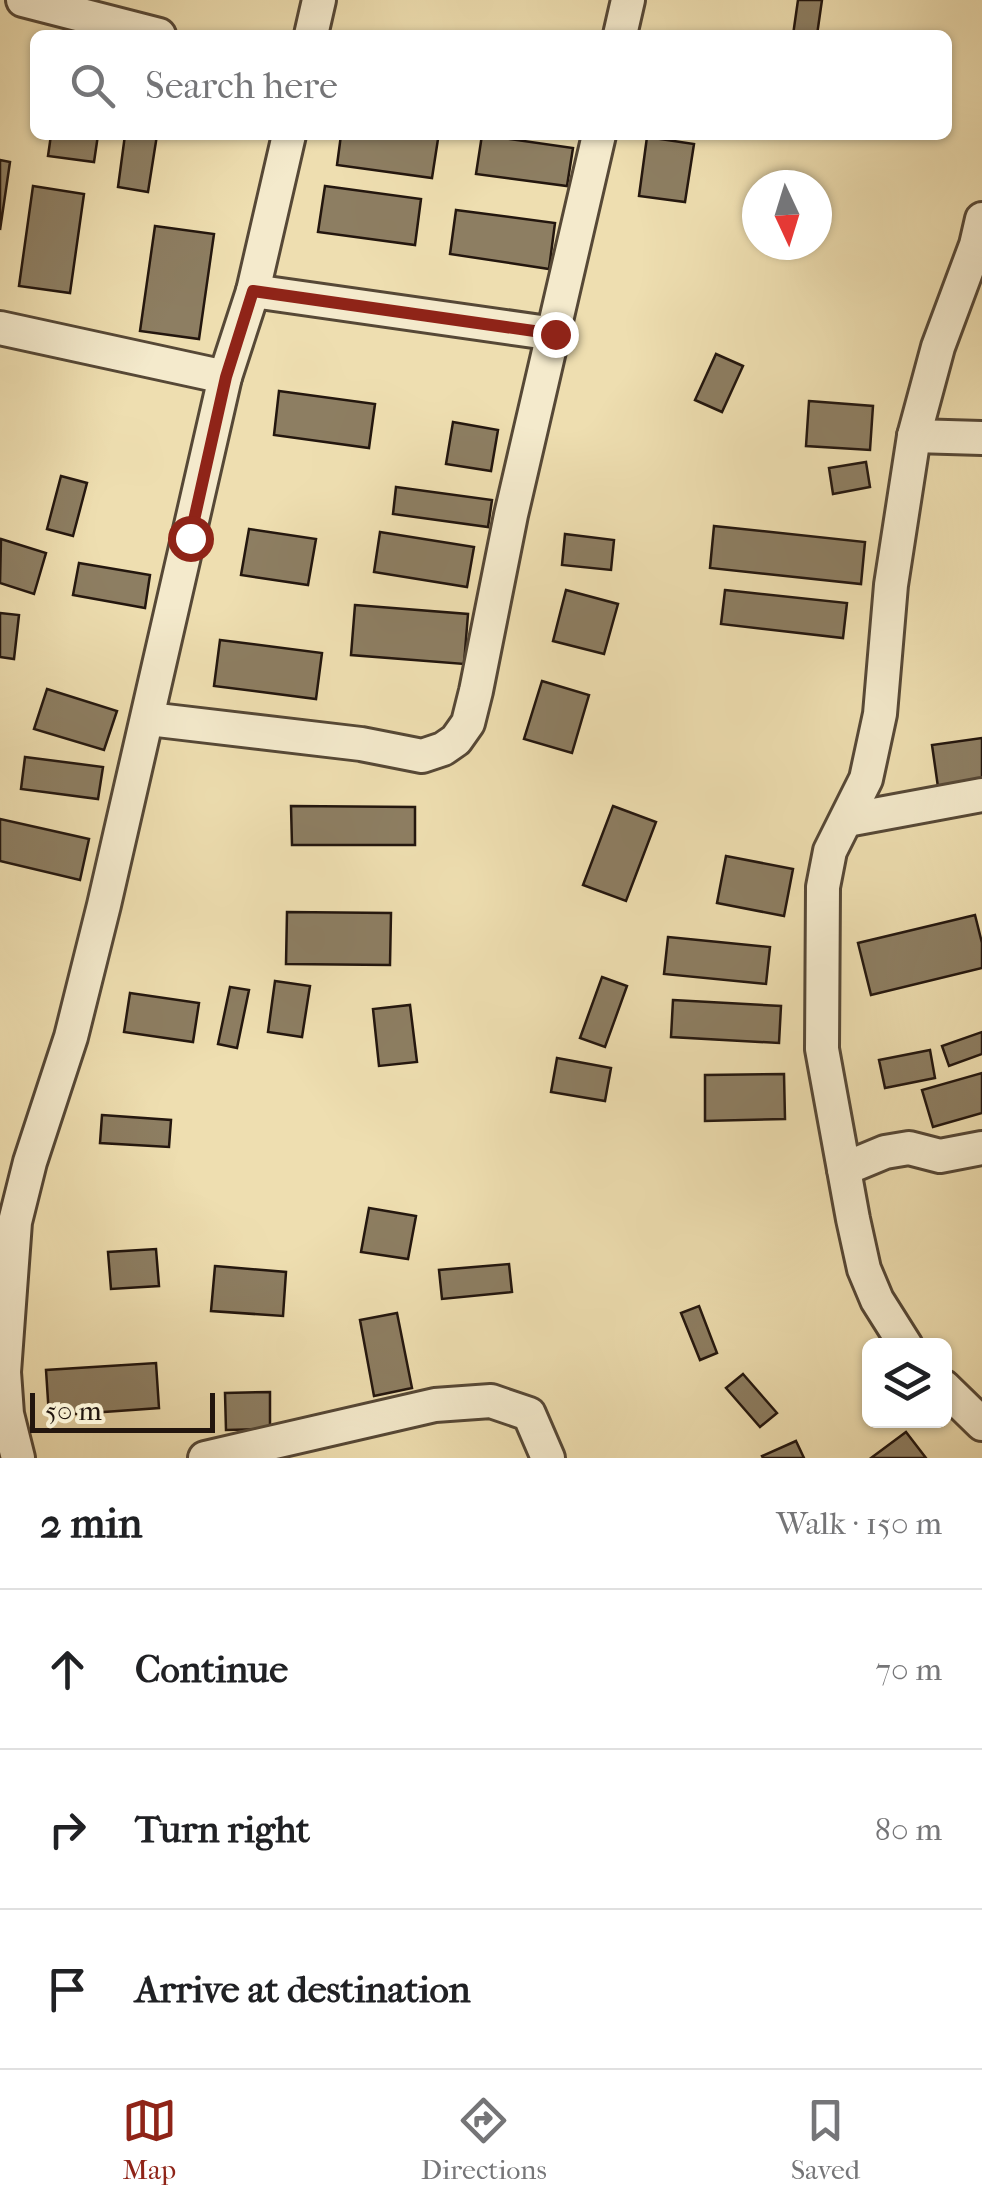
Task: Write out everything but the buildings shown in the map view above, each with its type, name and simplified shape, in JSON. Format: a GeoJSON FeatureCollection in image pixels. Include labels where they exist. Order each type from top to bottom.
{"type":"FeatureCollection","features":[{"type":"Feature","properties":{"kind":"street"},"geometry":{"type":"LineString","coordinates":[[23,0],[140,30]]}},
{"type":"Feature","properties":{"kind":"street"},"geometry":{"type":"LineString","coordinates":[[312,30],[319,0]]}},
{"type":"Feature","properties":{"kind":"street"},"geometry":{"type":"LineString","coordinates":[[621,30],[628,0]]}},
{"type":"Feature","properties":{"kind":"street"},"geometry":{"type":"LineString","coordinates":[[18,1458],[4,1372],[15,1222],[30,1162],[71,1037],[149,719],[226,377],[253,291],[287,140]]}},
{"type":"Feature","properties":{"kind":"street"},"geometry":{"type":"LineString","coordinates":[[149,719],[361,744],[422,756],[456,740],[468,723],[476,691],[511,515],[598,140]]}},
{"type":"Feature","properties":{"kind":"street"},"geometry":{"type":"LineString","coordinates":[[901,1338],[876,1300],[864,1269],[822,1049],[824,887],[830,851],[866,779],[880,714],[890,584],[914,436],[938,348],[982,219]]}},
{"type":"Feature","properties":{"kind":"street"},"geometry":{"type":"LineString","coordinates":[[253,291],[555,334]]}},
{"type":"Feature","properties":{"kind":"street"},"geometry":{"type":"LineString","coordinates":[[0,328],[226,377]]}},
{"type":"Feature","properties":{"kind":"street"},"geometry":{"type":"LineString","coordinates":[[914,436],[982,438]]}},
{"type":"Feature","properties":{"kind":"street"},"geometry":{"type":"LineString","coordinates":[[847,820],[982,795]]}},
{"type":"Feature","properties":{"kind":"street"},"geometry":{"type":"LineString","coordinates":[[844,1169],[885,1152],[908,1148],[940,1156],[982,1148]]}},
{"type":"Feature","properties":{"kind":"street"},"geometry":{"type":"LineString","coordinates":[[952,1395],[982,1424]]}},
{"type":"Feature","properties":{"kind":"street"},"geometry":{"type":"LineString","coordinates":[[204,1458],[417,1409],[491,1401],[528,1414],[548,1458]]}},
{"type":"Feature","properties":{"kind":"route"},"geometry":{"type":"LineString","coordinates":[[190,538],[226,377],[253,291],[555,334]]}}]}
